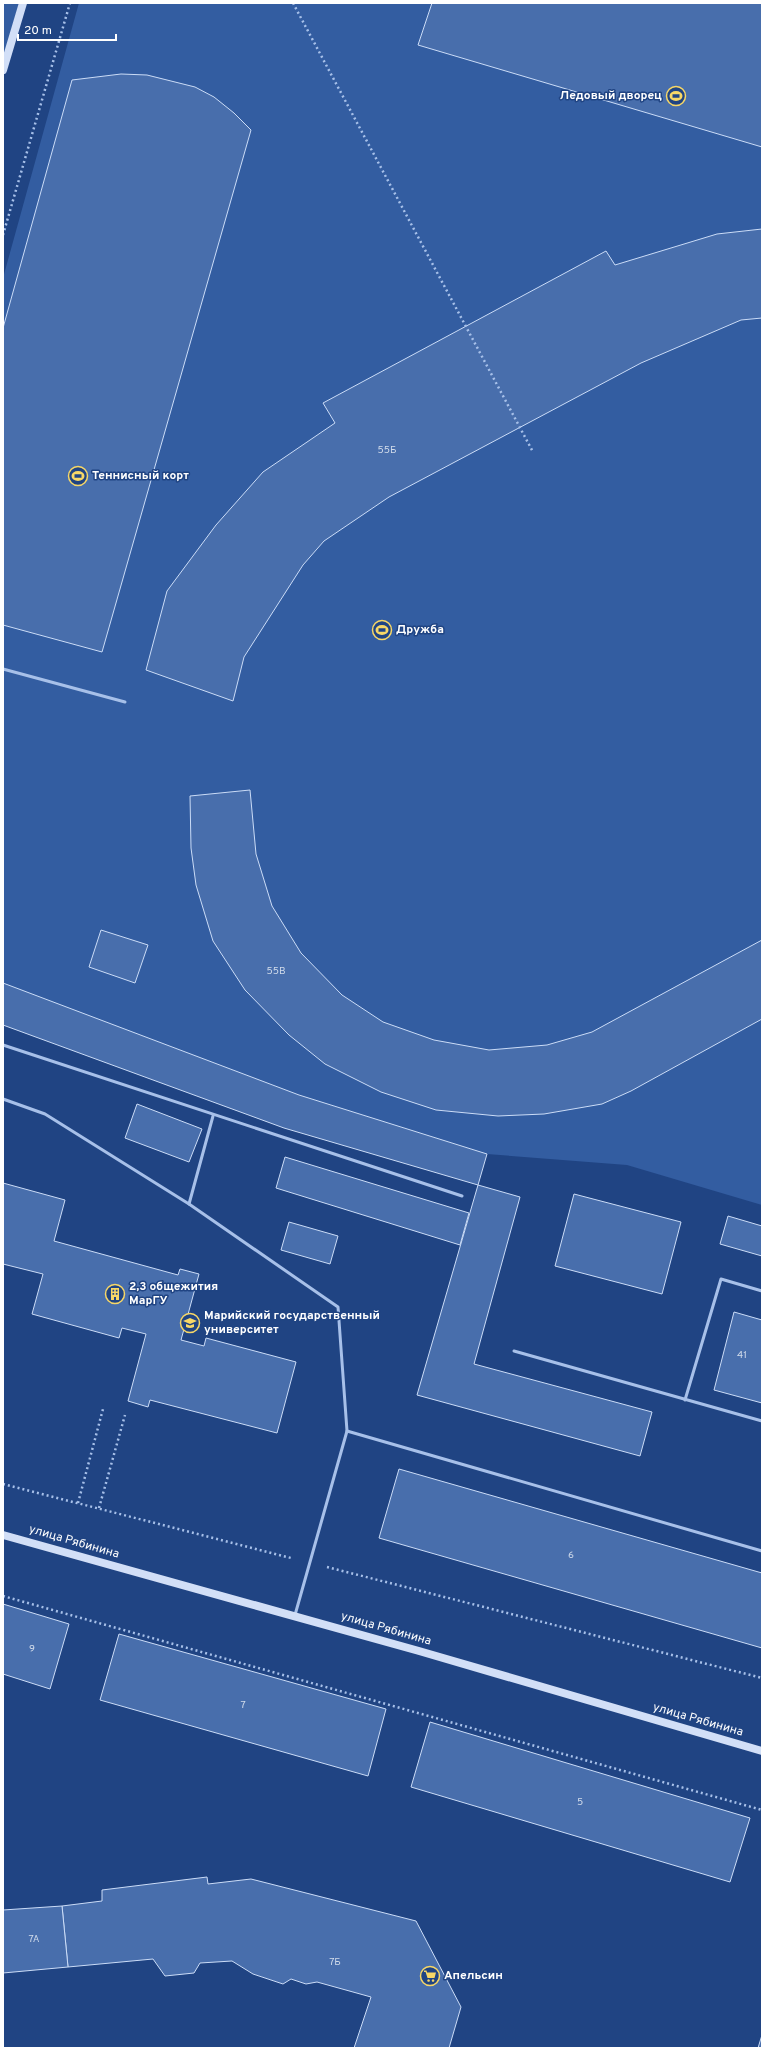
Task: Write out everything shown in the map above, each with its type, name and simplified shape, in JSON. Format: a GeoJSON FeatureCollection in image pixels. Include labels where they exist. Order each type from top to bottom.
{"type":"FeatureCollection","features":[{"type":"Feature","properties":{"kind":"street"},"geometry":{"type":"LineString","coordinates":[[3,70],[23,3]]}},
{"type":"Feature","properties":{"kind":"street","name":"улица Рябинина"},"geometry":{"type":"LineString","coordinates":[[3,1535],[419,1651],[762,1751]]}},
{"type":"Feature","properties":{"kind":"lane"},"geometry":{"type":"LineString","coordinates":[[3,669],[125,702]]}},
{"type":"Feature","properties":{"kind":"lane"},"geometry":{"type":"LineString","coordinates":[[3,1045],[213,1116],[462,1196]]}},
{"type":"Feature","properties":{"kind":"lane"},"geometry":{"type":"LineString","coordinates":[[3,1099],[45,1114],[189,1204],[338,1307],[347,1431],[295,1616]]}},
{"type":"Feature","properties":{"kind":"lane"},"geometry":{"type":"LineString","coordinates":[[189,1204],[213,1116]]}},
{"type":"Feature","properties":{"kind":"lane"},"geometry":{"type":"LineString","coordinates":[[685,1400],[721,1279],[762,1291]]}},
{"type":"Feature","properties":{"kind":"lane"},"geometry":{"type":"LineString","coordinates":[[514,1351],[762,1422]]}},
{"type":"Feature","properties":{"kind":"lane"},"geometry":{"type":"LineString","coordinates":[[347,1431],[762,1551]]}},
{"type":"Feature","properties":{"kind":"path"},"geometry":{"type":"LineString","coordinates":[[3,235],[70,3]]}},
{"type":"Feature","properties":{"kind":"path"},"geometry":{"type":"LineString","coordinates":[[293,3],[533,452]]}},
{"type":"Feature","properties":{"kind":"path"},"geometry":{"type":"LineString","coordinates":[[78,1503],[103,1409]]}},
{"type":"Feature","properties":{"kind":"path"},"geometry":{"type":"LineString","coordinates":[[98,1508],[125,1415]]}},
{"type":"Feature","properties":{"kind":"path"},"geometry":{"type":"LineString","coordinates":[[3,1484],[762,1678]]}},
{"type":"Feature","properties":{"kind":"path"},"geometry":{"type":"LineString","coordinates":[[3,1596],[762,1810]]}},
{"type":"Feature","properties":{"kind":"shaded area"},"geometry":{"type":"Polygon","coordinates":[[[3,3],[19,3],[3,58],[3,3]]]}},
{"type":"Feature","properties":{"kind":"shaded area","name":"Дружба"},"geometry":{"type":"Polygon","coordinates":[[[79,3],[762,3],[762,1205],[627,1165],[487,1154],[299,1095],[3,984],[3,278],[79,3]]]}},
{"type":"Feature","properties":{"kind":"building","name":"Ледовый дворец"},"geometry":{"type":"Polygon","coordinates":[[[432,3],[762,3],[762,147],[418,45],[432,3]]]}},
{"type":"Feature","properties":{"kind":"building","name":"Теннисный корт"},"geometry":{"type":"Polygon","coordinates":[[[121,74],[147,75],[195,87],[214,97],[234,113],[251,130],[102,652],[3,625],[3,328],[72,80],[121,74]]]}},
{"type":"Feature","properties":{"kind":"building"},"geometry":{"type":"Polygon","coordinates":[[[762,229],[762,318],[741,320],[641,363],[389,497],[324,541],[303,565],[244,657],[233,701],[146,670],[167,591],[216,525],[263,472],[335,423],[323,403],[606,251],[615,265],[717,234],[762,229]]]}},
{"type":"Feature","properties":{"kind":"building"},"geometry":{"type":"Polygon","coordinates":[[[250,790],[256,854],[272,906],[301,953],[342,995],[383,1022],[434,1040],[489,1050],[547,1045],[592,1032],[762,940],[762,1019],[631,1091],[602,1104],[544,1114],[498,1116],[436,1110],[381,1092],[325,1064],[289,1035],[245,990],[213,941],[196,885],[191,848],[190,796],[250,790]]]}},
{"type":"Feature","properties":{"kind":"building"},"geometry":{"type":"Polygon","coordinates":[[[101,930],[148,945],[135,983],[89,967],[101,930]]]}},
{"type":"Feature","properties":{"kind":"building"},"geometry":{"type":"Polygon","coordinates":[[[3,983],[299,1095],[487,1154],[478,1185],[284,1128],[3,1025],[3,983]]]}},
{"type":"Feature","properties":{"kind":"building"},"geometry":{"type":"Polygon","coordinates":[[[137,1104],[202,1129],[189,1162],[125,1138],[137,1104]]]}},
{"type":"Feature","properties":{"kind":"building"},"geometry":{"type":"Polygon","coordinates":[[[285,1157],[469,1213],[460,1245],[276,1188],[285,1157]]]}},
{"type":"Feature","properties":{"kind":"building","name":"2,3 общежития МарГУ"},"geometry":{"type":"Polygon","coordinates":[[[3,1183],[65,1200],[54,1241],[178,1275],[180,1269],[199,1274],[181,1340],[204,1346],[206,1338],[296,1362],[277,1433],[150,1400],[148,1407],[128,1401],[146,1334],[122,1328],[119,1338],[32,1314],[43,1274],[3,1264],[3,1183]]]}},
{"type":"Feature","properties":{"kind":"building"},"geometry":{"type":"Polygon","coordinates":[[[478,1185],[520,1197],[474,1364],[652,1412],[640,1456],[417,1395],[478,1185]]]}},
{"type":"Feature","properties":{"kind":"building"},"geometry":{"type":"Polygon","coordinates":[[[574,1194],[681,1222],[662,1294],[555,1266],[574,1194]]]}},
{"type":"Feature","properties":{"kind":"building"},"geometry":{"type":"Polygon","coordinates":[[[728,1216],[762,1226],[762,1256],[720,1244],[728,1216]]]}},
{"type":"Feature","properties":{"kind":"building"},"geometry":{"type":"Polygon","coordinates":[[[289,1222],[338,1236],[330,1264],[281,1250],[289,1222]]]}},
{"type":"Feature","properties":{"kind":"building"},"geometry":{"type":"Polygon","coordinates":[[[734,1312],[762,1320],[762,1403],[714,1390],[734,1312]]]}},
{"type":"Feature","properties":{"kind":"building"},"geometry":{"type":"Polygon","coordinates":[[[399,1469],[762,1573],[762,1648],[379,1538],[399,1469]]]}},
{"type":"Feature","properties":{"kind":"building"},"geometry":{"type":"Polygon","coordinates":[[[3,1604],[69,1624],[50,1689],[3,1674],[3,1604]]]}},
{"type":"Feature","properties":{"kind":"building"},"geometry":{"type":"Polygon","coordinates":[[[119,1634],[386,1709],[368,1776],[100,1700],[119,1634]]]}},
{"type":"Feature","properties":{"kind":"building"},"geometry":{"type":"Polygon","coordinates":[[[430,1722],[750,1818],[730,1882],[411,1787],[430,1722]]]}},
{"type":"Feature","properties":{"kind":"building"},"geometry":{"type":"Polygon","coordinates":[[[207,1877],[208,1884],[251,1879],[416,1921],[461,2007],[449,2048],[354,2048],[371,1997],[317,1982],[306,1984],[291,1979],[283,1984],[253,1974],[232,1961],[200,1963],[194,1973],[165,1976],[153,1959],[68,1967],[62,1906],[102,1901],[102,1890],[207,1877]]]}},
{"type":"Feature","properties":{"kind":"building"},"geometry":{"type":"Polygon","coordinates":[[[62,1906],[68,1967],[3,1973],[3,1910],[62,1906]]]}},
{"type":"Feature","properties":{"kind":"building"},"geometry":{"type":"Polygon","coordinates":[[[762,2035],[762,2048],[758,2048],[762,2035]]]}},
{"type":"Feature","properties":{"kind":"place","name":"Ледовый дворец"},"geometry":{"type":"Point","coordinates":[676,96]}},
{"type":"Feature","properties":{"kind":"place","name":"Теннисный корт"},"geometry":{"type":"Point","coordinates":[78,476]}},
{"type":"Feature","properties":{"kind":"place","name":"Дружба"},"geometry":{"type":"Point","coordinates":[382,630]}},
{"type":"Feature","properties":{"kind":"place","name":"2,3 общежития МарГУ"},"geometry":{"type":"Point","coordinates":[115,1294]}},
{"type":"Feature","properties":{"kind":"place","name":"Марийский государственный университет"},"geometry":{"type":"Point","coordinates":[190,1323]}},
{"type":"Feature","properties":{"kind":"place","name":"Апельсин"},"geometry":{"type":"Point","coordinates":[430,1976]}}]}
